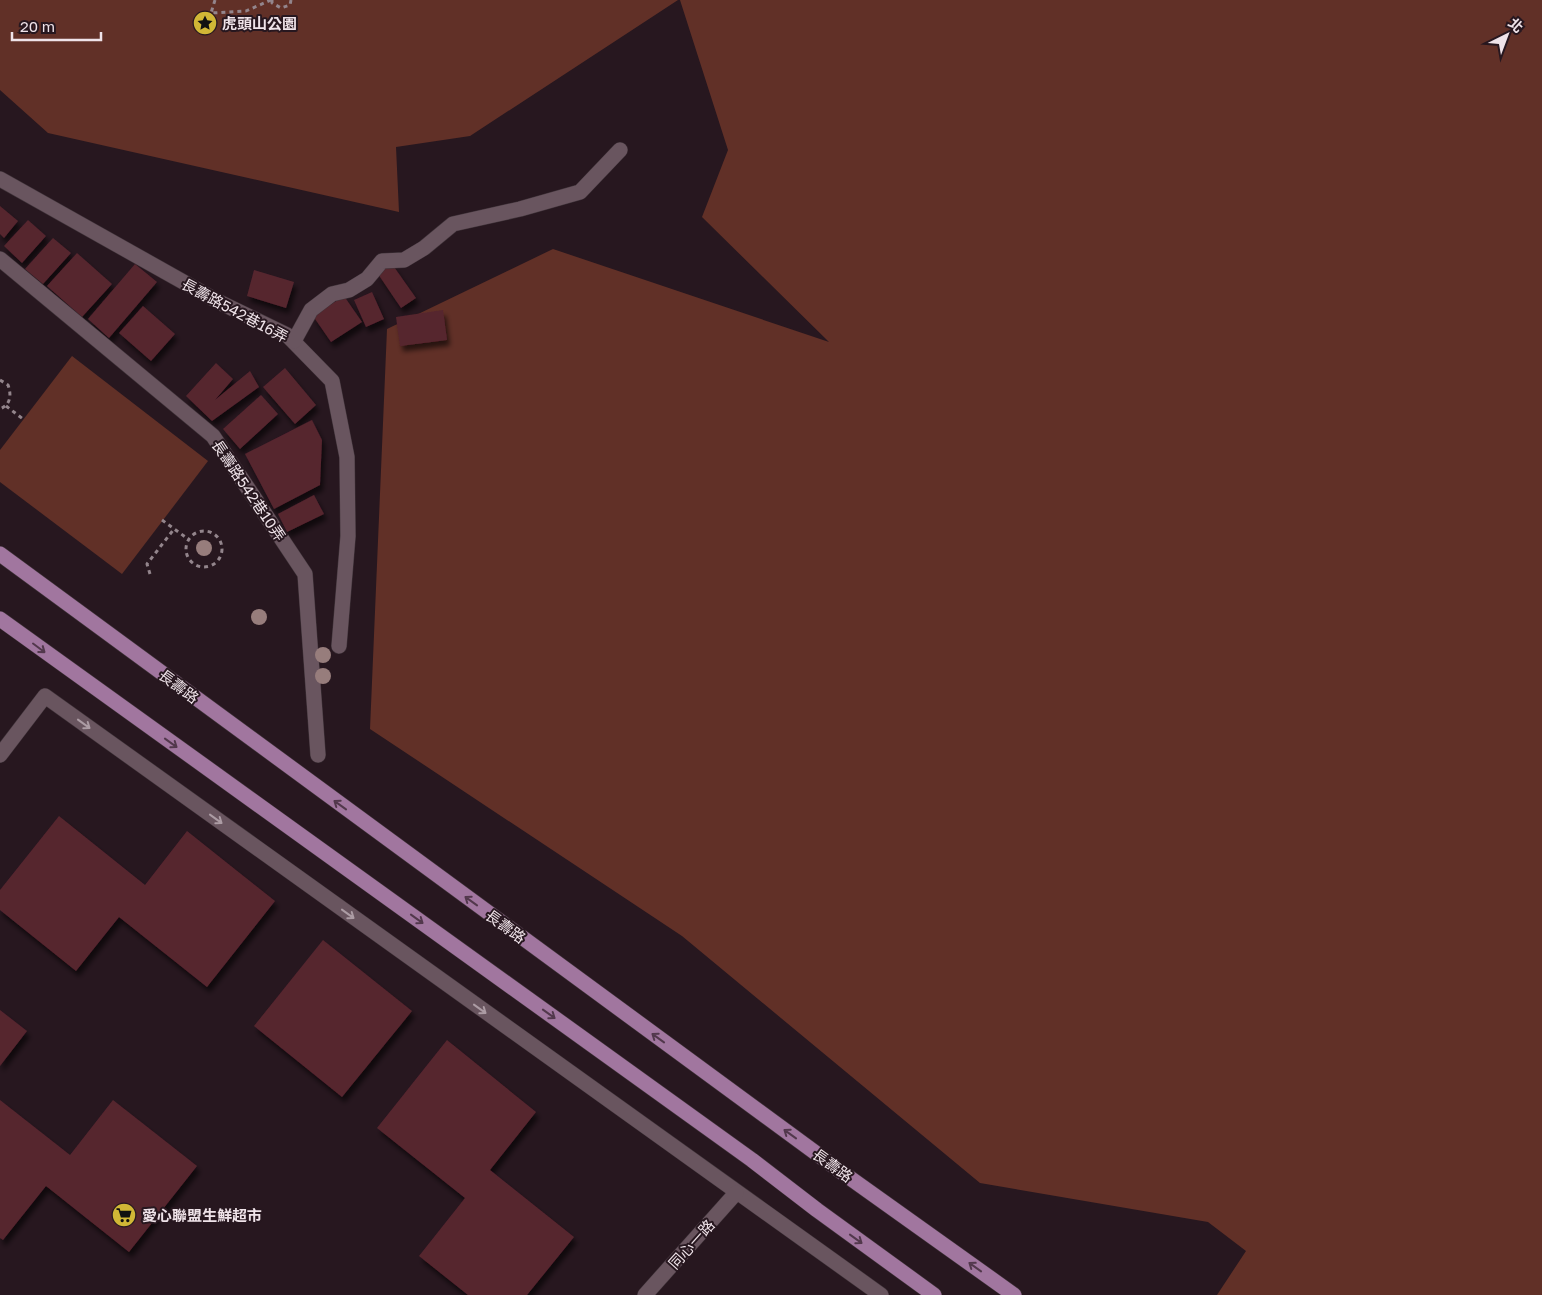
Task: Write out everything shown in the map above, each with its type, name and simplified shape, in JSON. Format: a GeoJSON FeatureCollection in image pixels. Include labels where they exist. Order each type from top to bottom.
{"type":"FeatureCollection","features":[{"type":"Feature","properties":{"kind":"main road","name":"長壽路"},"geometry":{"type":"LineString","coordinates":[[0,554],[843,1173],[1014,1295]]}},
{"type":"Feature","properties":{"kind":"main road"},"geometry":{"type":"LineString","coordinates":[[0,619],[752,1160],[816,1210],[934,1295]]}},
{"type":"Feature","properties":{"kind":"street"},"geometry":{"type":"LineString","coordinates":[[294,341],[311,310],[332,294],[349,290],[367,279],[382,261],[404,260],[424,248],[453,224],[520,209],[580,192],[620,150]]}},
{"type":"Feature","properties":{"kind":"street","name":"長壽路542巷16弄"},"geometry":{"type":"LineString","coordinates":[[0,179],[210,297],[287,335],[332,381],[347,457],[348,536],[339,646]]}},
{"type":"Feature","properties":{"kind":"street","name":"長壽路542巷10弄"},"geometry":{"type":"LineString","coordinates":[[0,259],[213,436],[305,574],[318,755]]}},
{"type":"Feature","properties":{"kind":"street"},"geometry":{"type":"LineString","coordinates":[[0,755],[44,696],[881,1295]]}},
{"type":"Feature","properties":{"kind":"street","name":"同心一路"},"geometry":{"type":"LineString","coordinates":[[645,1295],[736,1193]]}},
{"type":"Feature","properties":{"kind":"path"},"geometry":{"type":"LineString","coordinates":[[216,0],[211,14],[246,11],[271,0],[272,3],[281,8],[290,5],[291,0]]}},
{"type":"Feature","properties":{"kind":"path"},"geometry":{"type":"LineString","coordinates":[[0,380],[8,386],[11,396],[6,406],[0,410]]}},
{"type":"Feature","properties":{"kind":"path"},"geometry":{"type":"LineString","coordinates":[[6,406],[23,419]]}},
{"type":"Feature","properties":{"kind":"path"},"geometry":{"type":"LineString","coordinates":[[162,520],[188,539]]}},
{"type":"Feature","properties":{"kind":"path"},"geometry":{"type":"LineString","coordinates":[[150,574],[146,564],[174,529]]}},
{"type":"Feature","properties":{"kind":"path"},"geometry":{"type":"LineString","coordinates":[[204,531],[215,535],[219,539],[222,550],[218,562],[202,568],[191,563],[186,552],[188,539],[192,535],[204,531]]}},
{"type":"Feature","properties":{"kind":"shaded area"},"geometry":{"type":"Polygon","coordinates":[[[0,0],[678,0],[470,136],[396,147],[399,212],[48,133],[0,90],[0,0]]]}},
{"type":"Feature","properties":{"kind":"shaded area"},"geometry":{"type":"Polygon","coordinates":[[[680,0],[1542,0],[1542,1295],[1217,1295],[1246,1251],[1208,1222],[980,1183],[682,936],[370,729],[387,329],[553,249],[829,342],[702,217],[728,150],[680,0]]]}},
{"type":"Feature","properties":{"kind":"shaded area"},"geometry":{"type":"Polygon","coordinates":[[[72,356],[208,461],[122,574],[0,482],[0,450],[72,356]]]}},
{"type":"Feature","properties":{"kind":"building"},"geometry":{"type":"Polygon","coordinates":[[[0,206],[18,221],[4,238],[0,234],[0,206]]]}},
{"type":"Feature","properties":{"kind":"building"},"geometry":{"type":"Polygon","coordinates":[[[28,220],[46,236],[22,263],[4,246],[28,220]]]}},
{"type":"Feature","properties":{"kind":"building"},"geometry":{"type":"Polygon","coordinates":[[[53,238],[71,253],[43,284],[25,269],[53,238]]]}},
{"type":"Feature","properties":{"kind":"building"},"geometry":{"type":"Polygon","coordinates":[[[77,253],[112,284],[82,317],[47,286],[77,253]]]}},
{"type":"Feature","properties":{"kind":"building"},"geometry":{"type":"Polygon","coordinates":[[[135,264],[157,282],[109,338],[88,319],[135,264]]]}},
{"type":"Feature","properties":{"kind":"building"},"geometry":{"type":"Polygon","coordinates":[[[392,264],[416,298],[401,308],[378,274],[392,264]]]}},
{"type":"Feature","properties":{"kind":"building"},"geometry":{"type":"Polygon","coordinates":[[[254,270],[294,282],[286,308],[247,296],[254,270]]]}},
{"type":"Feature","properties":{"kind":"building"},"geometry":{"type":"Polygon","coordinates":[[[372,292],[384,319],[366,327],[354,300],[372,292]]]}},
{"type":"Feature","properties":{"kind":"building"},"geometry":{"type":"Polygon","coordinates":[[[344,296],[362,322],[331,342],[313,316],[344,296]]]}},
{"type":"Feature","properties":{"kind":"building"},"geometry":{"type":"Polygon","coordinates":[[[143,306],[175,334],[151,361],[119,333],[143,306]]]}},
{"type":"Feature","properties":{"kind":"building"},"geometry":{"type":"Polygon","coordinates":[[[443,310],[447,340],[400,346],[396,317],[443,310]]]}},
{"type":"Feature","properties":{"kind":"building"},"geometry":{"type":"Polygon","coordinates":[[[216,363],[233,379],[215,400],[250,371],[259,387],[212,421],[186,396],[216,363]]]}},
{"type":"Feature","properties":{"kind":"building"},"geometry":{"type":"Polygon","coordinates":[[[285,368],[316,405],[295,424],[263,387],[285,368]]]}},
{"type":"Feature","properties":{"kind":"building"},"geometry":{"type":"Polygon","coordinates":[[[261,395],[278,414],[240,449],[223,429],[261,395]]]}},
{"type":"Feature","properties":{"kind":"building"},"geometry":{"type":"Polygon","coordinates":[[[312,420],[322,440],[320,485],[274,509],[245,454],[312,420]]]}},
{"type":"Feature","properties":{"kind":"building"},"geometry":{"type":"Polygon","coordinates":[[[314,495],[324,514],[287,532],[278,514],[314,495]]]}},
{"type":"Feature","properties":{"kind":"building"},"geometry":{"type":"Polygon","coordinates":[[[59,816],[145,885],[187,831],[275,901],[207,987],[119,917],[76,971],[0,910],[0,890],[59,816]]]}},
{"type":"Feature","properties":{"kind":"building"},"geometry":{"type":"Polygon","coordinates":[[[323,940],[412,1011],[342,1097],[254,1026],[323,940]]]}},
{"type":"Feature","properties":{"kind":"building"},"geometry":{"type":"Polygon","coordinates":[[[0,1010],[27,1031],[0,1066],[0,1010]]]}},
{"type":"Feature","properties":{"kind":"building"},"geometry":{"type":"Polygon","coordinates":[[[447,1040],[536,1112],[490,1170],[574,1237],[527,1295],[468,1295],[419,1256],[465,1198],[377,1128],[447,1040]]]}},
{"type":"Feature","properties":{"kind":"building"},"geometry":{"type":"Polygon","coordinates":[[[0,1100],[70,1155],[113,1100],[197,1166],[129,1252],[46,1186],[3,1240],[0,1238],[0,1100]]]}},
{"type":"Feature","properties":{"kind":"place","name":"虎頭山公園"},"geometry":{"type":"Point","coordinates":[205,23]}},
{"type":"Feature","properties":{"kind":"place","name":"愛心聯盟生鮮超市"},"geometry":{"type":"Point","coordinates":[124,1215]}}]}
